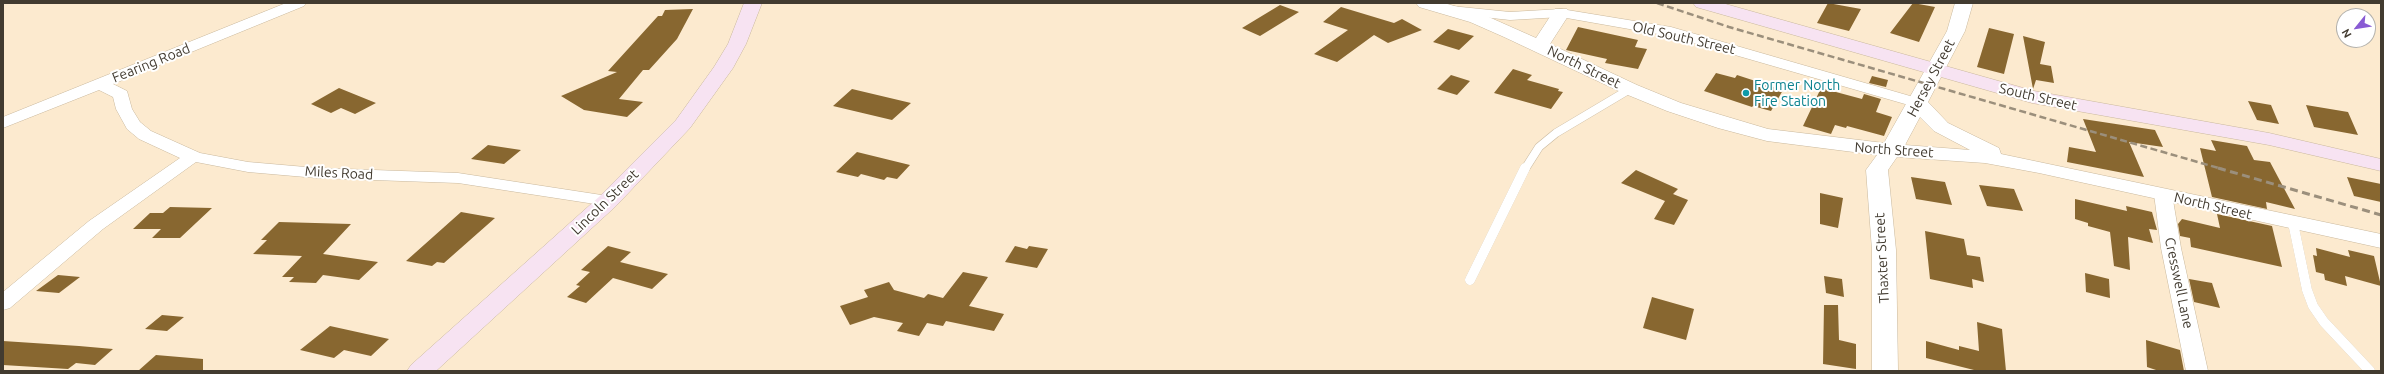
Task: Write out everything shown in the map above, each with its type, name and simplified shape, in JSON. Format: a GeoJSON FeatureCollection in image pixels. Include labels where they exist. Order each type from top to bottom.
{"type":"FeatureCollection","features":[{"type":"Feature","properties":{"kind":"main road","name":"Lincoln Street"},"geometry":{"type":"LineString","coordinates":[[420,371],[608,201],[683,124],[706,94],[734,49],[753,3]]}},
{"type":"Feature","properties":{"kind":"main road","name":"South Street"},"geometry":{"type":"LineString","coordinates":[[1702,3],[1936,71],[2039,98],[2270,139],[2381,165]]}},
{"type":"Feature","properties":{"kind":"street","name":"Fearing Road"},"geometry":{"type":"LineString","coordinates":[[3,123],[299,3]]}},
{"type":"Feature","properties":{"kind":"street","name":"North Street"},"geometry":{"type":"LineString","coordinates":[[1425,3],[1476,18],[1540,46],[1630,89],[1700,117],[1773,136],[1891,150],[1985,158],[2039,167],[2381,241]]}},
{"type":"Feature","properties":{"kind":"street","name":"Hersey Street"},"geometry":{"type":"LineString","coordinates":[[1891,150],[1936,71],[1956,31],[1964,3]]}},
{"type":"Feature","properties":{"kind":"street","name":"Old South Street"},"geometry":{"type":"LineString","coordinates":[[1444,9],[1510,16],[1562,13],[1671,32],[1918,102]]}},
{"type":"Feature","properties":{"kind":"street"},"geometry":{"type":"LineString","coordinates":[[1540,46],[1562,13]]}},
{"type":"Feature","properties":{"kind":"street","name":"Miles Road"},"geometry":{"type":"LineString","coordinates":[[100,84],[121,94],[124,109],[133,125],[145,135],[194,156],[248,167],[318,173],[458,178],[608,201]]}},
{"type":"Feature","properties":{"kind":"street"},"geometry":{"type":"LineString","coordinates":[[1918,102],[1937,123],[1951,133],[1996,153],[2039,167]]}},
{"type":"Feature","properties":{"kind":"street","name":"Thaxter Street"},"geometry":{"type":"LineString","coordinates":[[1885,371],[1884,250],[1877,170],[1891,150]]}},
{"type":"Feature","properties":{"kind":"street"},"geometry":{"type":"LineString","coordinates":[[3,303],[96,226],[194,156]]}},
{"type":"Feature","properties":{"kind":"street","name":"Cresswell Lane"},"geometry":{"type":"LineString","coordinates":[[2163,194],[2170,248],[2197,371]]}},
{"type":"Feature","properties":{"kind":"lane"},"geometry":{"type":"LineString","coordinates":[[1470,280],[1530,159],[1539,147],[1556,133],[1630,89]]}},
{"type":"Feature","properties":{"kind":"lane"},"geometry":{"type":"LineString","coordinates":[[2293,223],[2307,290],[2313,306],[2324,322],[2370,371]]}},
{"type":"Feature","properties":{"kind":"building"},"geometry":{"type":"Polygon","coordinates":[[[1828,3],[1861,9],[1849,31],[1817,23],[1828,3]]]}},
{"type":"Feature","properties":{"kind":"building"},"geometry":{"type":"Polygon","coordinates":[[[1913,3],[1935,7],[1919,42],[1890,33],[1913,3]]]}},
{"type":"Feature","properties":{"kind":"building"},"geometry":{"type":"Polygon","coordinates":[[[1280,5],[1299,12],[1260,36],[1242,28],[1280,5]]]}},
{"type":"Feature","properties":{"kind":"building"},"geometry":{"type":"Polygon","coordinates":[[[1341,7],[1394,23],[1402,19],[1422,30],[1388,43],[1374,35],[1337,62],[1314,54],[1348,30],[1323,22],[1341,7]]]}},
{"type":"Feature","properties":{"kind":"building"},"geometry":{"type":"Polygon","coordinates":[[[693,9],[677,39],[649,70],[643,70],[619,99],[643,102],[627,117],[584,110],[561,96],[617,72],[608,71],[658,16],[662,16],[665,10],[693,9]]]}},
{"type":"Feature","properties":{"kind":"building"},"geometry":{"type":"Polygon","coordinates":[[[1578,27],[1638,40],[1635,47],[1647,49],[1638,69],[1605,63],[1607,59],[1566,50],[1578,27]]]}},
{"type":"Feature","properties":{"kind":"building"},"geometry":{"type":"Polygon","coordinates":[[[1989,28],[2014,34],[2004,74],[1977,67],[1989,28]]]}},
{"type":"Feature","properties":{"kind":"building"},"geometry":{"type":"Polygon","coordinates":[[[1448,29],[1474,36],[1459,50],[1433,42],[1448,29]]]}},
{"type":"Feature","properties":{"kind":"building"},"geometry":{"type":"Polygon","coordinates":[[[2023,36],[2045,42],[2040,64],[2051,66],[2054,83],[2036,80],[2033,89],[2023,36]]]}},
{"type":"Feature","properties":{"kind":"building"},"geometry":{"type":"Polygon","coordinates":[[[1513,69],[1532,75],[1527,80],[1559,89],[1558,91],[1563,92],[1551,109],[1494,93],[1513,69]]]}},
{"type":"Feature","properties":{"kind":"building","name":"Former North Fire Station"},"geometry":{"type":"Polygon","coordinates":[[[1716,73],[1735,78],[1737,75],[1783,90],[1771,111],[1752,107],[1704,91],[1716,73]]]}},
{"type":"Feature","properties":{"kind":"building"},"geometry":{"type":"Polygon","coordinates":[[[1451,75],[1470,81],[1457,95],[1437,89],[1451,75]]]}},
{"type":"Feature","properties":{"kind":"building"},"geometry":{"type":"Polygon","coordinates":[[[1872,76],[1888,80],[1886,87],[1869,83],[1872,76]]]}},
{"type":"Feature","properties":{"kind":"building"},"geometry":{"type":"Polygon","coordinates":[[[339,88],[376,103],[355,114],[341,108],[331,113],[311,104],[339,88]]]}},
{"type":"Feature","properties":{"kind":"building"},"geometry":{"type":"Polygon","coordinates":[[[1821,88],[1862,99],[1864,94],[1881,99],[1876,112],[1892,117],[1884,136],[1847,126],[1846,128],[1835,125],[1831,134],[1803,126],[1821,88]]]}},
{"type":"Feature","properties":{"kind":"building"},"geometry":{"type":"Polygon","coordinates":[[[852,89],[911,103],[892,120],[833,106],[852,89]]]}},
{"type":"Feature","properties":{"kind":"building"},"geometry":{"type":"Polygon","coordinates":[[[2248,101],[2271,105],[2279,124],[2257,120],[2248,101]]]}},
{"type":"Feature","properties":{"kind":"building"},"geometry":{"type":"Polygon","coordinates":[[[2306,105],[2348,112],[2358,135],[2314,127],[2306,105]]]}},
{"type":"Feature","properties":{"kind":"building"},"geometry":{"type":"Polygon","coordinates":[[[2083,119],[2155,130],[2163,147],[2129,142],[2144,177],[2067,162],[2069,147],[2096,152],[2083,119]]]}},
{"type":"Feature","properties":{"kind":"building"},"geometry":{"type":"Polygon","coordinates":[[[2211,140],[2247,146],[2254,160],[2270,162],[2295,209],[2266,202],[2267,209],[2212,197],[2200,148],[2216,151],[2211,140]]]}},
{"type":"Feature","properties":{"kind":"building"},"geometry":{"type":"Polygon","coordinates":[[[488,145],[521,150],[504,164],[471,159],[488,145]]]}},
{"type":"Feature","properties":{"kind":"building"},"geometry":{"type":"Polygon","coordinates":[[[857,152],[910,165],[897,179],[887,177],[884,180],[861,174],[858,177],[836,172],[857,152]]]}},
{"type":"Feature","properties":{"kind":"building"},"geometry":{"type":"Polygon","coordinates":[[[1636,170],[1678,189],[1673,194],[1688,200],[1674,225],[1654,219],[1665,201],[1621,183],[1636,170]]]}},
{"type":"Feature","properties":{"kind":"building"},"geometry":{"type":"Polygon","coordinates":[[[1911,177],[1945,182],[1952,205],[1916,199],[1911,177]]]}},
{"type":"Feature","properties":{"kind":"building"},"geometry":{"type":"Polygon","coordinates":[[[2347,177],[2381,184],[2381,202],[2354,196],[2347,177]]]}},
{"type":"Feature","properties":{"kind":"building"},"geometry":{"type":"Polygon","coordinates":[[[1979,185],[2014,189],[2023,211],[1987,206],[1979,185]]]}},
{"type":"Feature","properties":{"kind":"building"},"geometry":{"type":"Polygon","coordinates":[[[1820,193],[1843,198],[1838,228],[1820,224],[1820,193]]]}},
{"type":"Feature","properties":{"kind":"building"},"geometry":{"type":"Polygon","coordinates":[[[2075,199],[2127,211],[2126,206],[2152,212],[2157,230],[2149,229],[2153,243],[2128,237],[2130,270],[2114,266],[2110,232],[2088,226],[2088,223],[2075,219],[2075,199]]]}},
{"type":"Feature","properties":{"kind":"building"},"geometry":{"type":"Polygon","coordinates":[[[170,207],[212,208],[180,238],[152,238],[161,229],[133,229],[150,213],[163,213],[170,207]]]}},
{"type":"Feature","properties":{"kind":"building"},"geometry":{"type":"Polygon","coordinates":[[[461,212],[495,218],[444,263],[437,262],[432,266],[406,261],[461,212]]]}},
{"type":"Feature","properties":{"kind":"building"},"geometry":{"type":"Polygon","coordinates":[[[2217,214],[2272,226],[2282,267],[2191,247],[2190,238],[2180,236],[2178,224],[2182,219],[2220,228],[2217,214]]]}},
{"type":"Feature","properties":{"kind":"building"},"geometry":{"type":"Polygon","coordinates":[[[279,222],[351,224],[323,254],[378,262],[359,280],[323,275],[316,283],[289,282],[294,277],[282,277],[302,256],[253,254],[267,240],[261,240],[279,222]]]}},
{"type":"Feature","properties":{"kind":"building"},"geometry":{"type":"Polygon","coordinates":[[[1925,231],[1964,239],[1967,255],[1980,257],[1984,282],[1972,279],[1973,288],[1930,279],[1925,231]]]}},
{"type":"Feature","properties":{"kind":"building"},"geometry":{"type":"Polygon","coordinates":[[[608,246],[631,252],[620,262],[668,274],[652,289],[613,278],[586,303],[567,297],[580,286],[576,285],[590,272],[581,270],[608,246]]]}},
{"type":"Feature","properties":{"kind":"building"},"geometry":{"type":"Polygon","coordinates":[[[1015,246],[1027,249],[1029,246],[1048,249],[1037,268],[1005,262],[1015,246]]]}},
{"type":"Feature","properties":{"kind":"building"},"geometry":{"type":"Polygon","coordinates":[[[2316,248],[2350,257],[2348,250],[2374,256],[2381,286],[2345,276],[2347,286],[2325,280],[2324,274],[2316,272],[2313,255],[2317,256],[2316,248]]]}},
{"type":"Feature","properties":{"kind":"building"},"geometry":{"type":"Polygon","coordinates":[[[963,272],[988,277],[969,306],[1004,314],[994,331],[946,321],[943,326],[927,323],[919,336],[897,331],[903,323],[874,317],[850,325],[840,306],[868,297],[864,290],[889,282],[894,290],[924,298],[928,294],[943,298],[963,272]]]}},
{"type":"Feature","properties":{"kind":"building"},"geometry":{"type":"Polygon","coordinates":[[[2085,273],[2109,279],[2110,298],[2086,292],[2085,273]]]}},
{"type":"Feature","properties":{"kind":"building"},"geometry":{"type":"Polygon","coordinates":[[[58,275],[80,277],[59,293],[36,291],[58,275]]]}},
{"type":"Feature","properties":{"kind":"building"},"geometry":{"type":"Polygon","coordinates":[[[1824,276],[1842,279],[1844,297],[1826,293],[1824,276]]]}},
{"type":"Feature","properties":{"kind":"building"},"geometry":{"type":"Polygon","coordinates":[[[2189,279],[2212,283],[2220,308],[2194,302],[2189,279]]]}},
{"type":"Feature","properties":{"kind":"building"},"geometry":{"type":"Polygon","coordinates":[[[1652,297],[1694,309],[1686,340],[1643,328],[1652,297]]]}},
{"type":"Feature","properties":{"kind":"building"},"geometry":{"type":"Polygon","coordinates":[[[1824,305],[1838,305],[1839,340],[1856,344],[1856,369],[1823,364],[1824,305]]]}},
{"type":"Feature","properties":{"kind":"building"},"geometry":{"type":"Polygon","coordinates":[[[162,315],[184,317],[167,331],[145,329],[162,315]]]}},
{"type":"Feature","properties":{"kind":"building"},"geometry":{"type":"Polygon","coordinates":[[[1977,322],[2002,329],[2006,371],[1978,371],[1926,358],[1926,341],[1959,350],[1959,346],[1979,351],[1977,322]]]}},
{"type":"Feature","properties":{"kind":"building"},"geometry":{"type":"Polygon","coordinates":[[[330,326],[389,339],[371,356],[344,350],[334,358],[300,350],[330,326]]]}},
{"type":"Feature","properties":{"kind":"building"},"geometry":{"type":"Polygon","coordinates":[[[2146,340],[2180,350],[2184,371],[2159,371],[2147,367],[2146,340]]]}},
{"type":"Feature","properties":{"kind":"building"},"geometry":{"type":"Polygon","coordinates":[[[3,341],[113,349],[95,365],[76,363],[68,369],[3,365],[3,341]]]}},
{"type":"Feature","properties":{"kind":"building"},"geometry":{"type":"Polygon","coordinates":[[[156,355],[203,359],[203,371],[138,371],[156,355]]]}},
{"type":"Feature","properties":{"kind":"railway"},"geometry":{"type":"LineString","coordinates":[[1657,3],[1729,27],[2222,169]]}},
{"type":"Feature","properties":{"kind":"railway"},"geometry":{"type":"LineString","coordinates":[[2218,168],[2381,215]]}},
{"type":"Feature","properties":{"kind":"place","name":"Former North Fire Station"},"geometry":{"type":"Point","coordinates":[1746,93]}}]}
